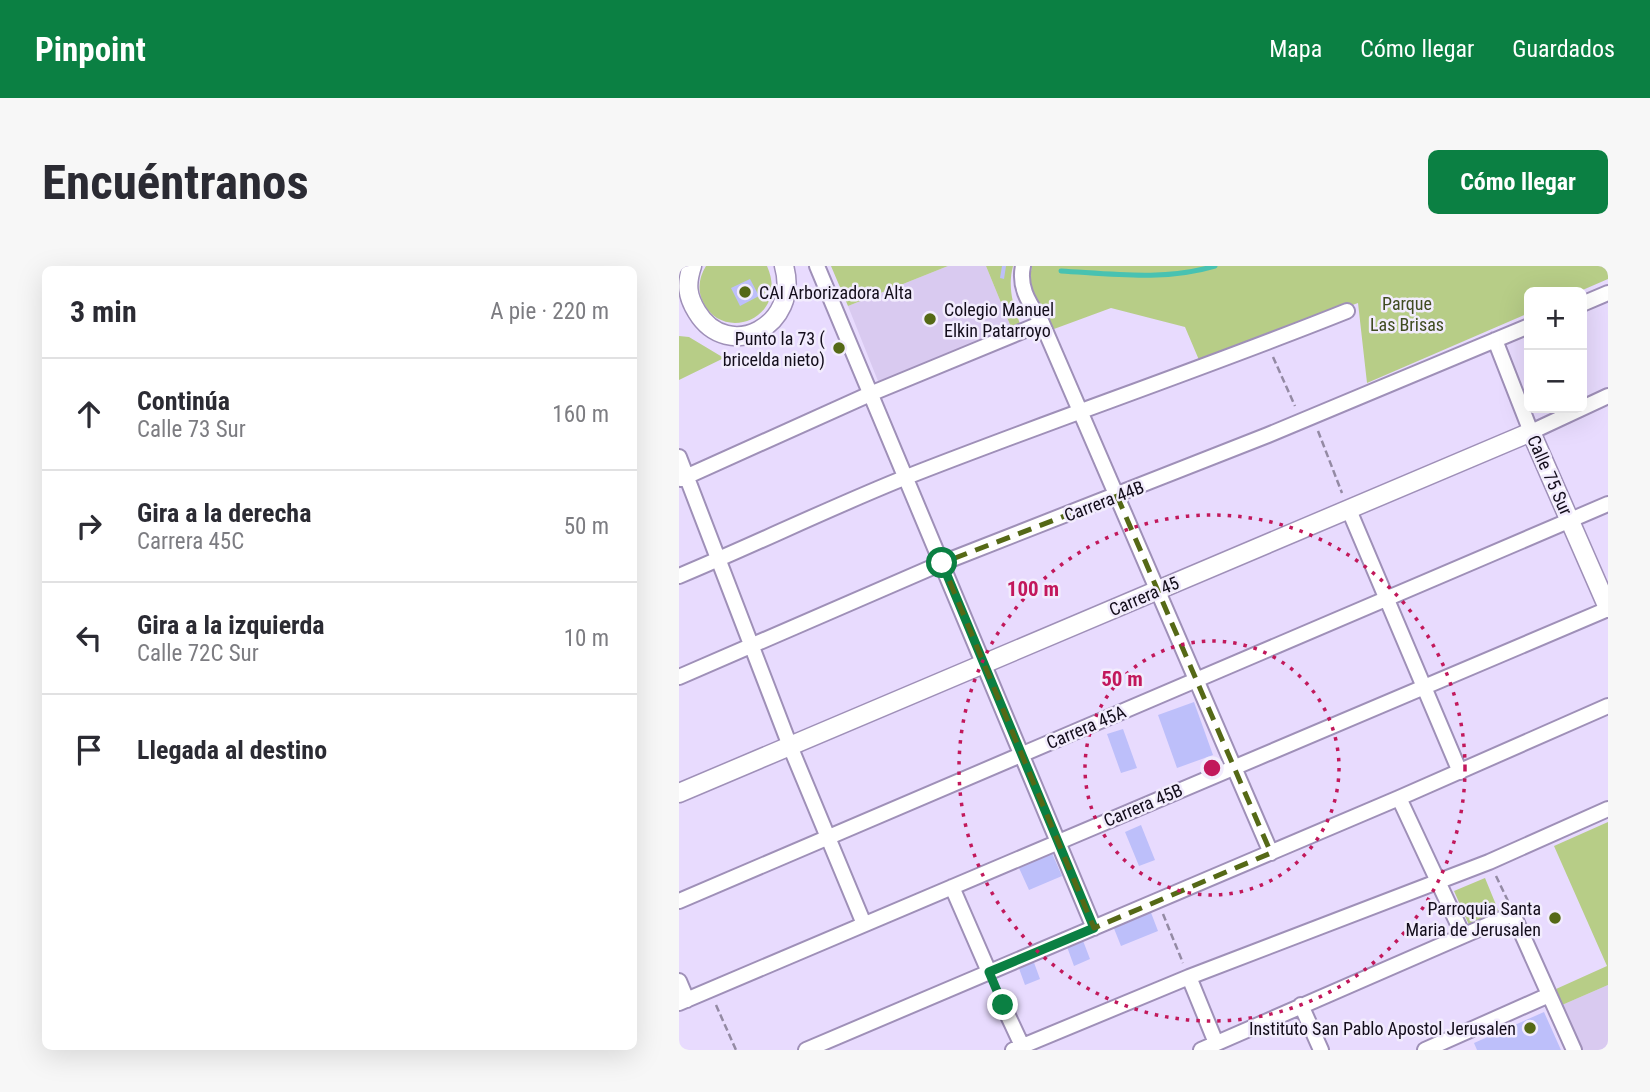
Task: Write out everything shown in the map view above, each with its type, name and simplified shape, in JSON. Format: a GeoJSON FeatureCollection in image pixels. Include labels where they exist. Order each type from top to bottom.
{"type":"FeatureCollection","features":[{"type":"Feature","properties":{"kind":"street"},"geometry":{"type":"LineString","coordinates":[[692,266],[684,296],[702,320],[714,330],[729,335],[760,331],[773,321],[782,309],[787,294],[787,270]]}},
{"type":"Feature","properties":{"kind":"street"},"geometry":{"type":"LineString","coordinates":[[817,266],[1094,928]]}},
{"type":"Feature","properties":{"kind":"street"},"geometry":{"type":"LineString","coordinates":[[1023,266],[1022,283],[1025,296],[1042,323],[1271,853]]}},
{"type":"Feature","properties":{"kind":"street"},"geometry":{"type":"LineString","coordinates":[[1587,302],[1608,293]]}},
{"type":"Feature","properties":{"kind":"street"},"geometry":{"type":"LineString","coordinates":[[679,576],[906,477],[1347,311]]}},
{"type":"Feature","properties":{"kind":"street"},"geometry":{"type":"LineString","coordinates":[[683,478],[870,394],[1042,323]]}},
{"type":"Feature","properties":{"kind":"street","name":"Carrera 44B"},"geometry":{"type":"LineString","coordinates":[[679,677],[942,563],[1117,496],[1524,328]]}},
{"type":"Feature","properties":{"kind":"street","name":"Calle 75 Sur"},"geometry":{"type":"LineString","coordinates":[[1495,340],[1531,432],[1608,609]]}},
{"type":"Feature","properties":{"kind":"street","name":"Carrera 45"},"geometry":{"type":"LineString","coordinates":[[679,793],[1349,510],[1608,396]]}},
{"type":"Feature","properties":{"kind":"street"},"geometry":{"type":"LineString","coordinates":[[679,457],[683,478],[719,559],[790,746],[865,924]]}},
{"type":"Feature","properties":{"kind":"street","name":"Carrera 45A"},"geometry":{"type":"LineString","coordinates":[[679,901],[1608,504]]}},
{"type":"Feature","properties":{"kind":"street"},"geometry":{"type":"LineString","coordinates":[[1349,510],[1460,772]]}},
{"type":"Feature","properties":{"kind":"street","name":"Carrera 45B"},"geometry":{"type":"LineString","coordinates":[[683,1001],[1608,609]]}},
{"type":"Feature","properties":{"kind":"street"},"geometry":{"type":"LineString","coordinates":[[806,1050],[1399,799],[1608,706]]}},
{"type":"Feature","properties":{"kind":"street"},"geometry":{"type":"LineString","coordinates":[[1399,799],[1463,935]]}},
{"type":"Feature","properties":{"kind":"street"},"geometry":{"type":"LineString","coordinates":[[1003,1005],[1020,1049],[1189,977],[1439,883],[1608,809]]}},
{"type":"Feature","properties":{"kind":"street"},"geometry":{"type":"LineString","coordinates":[[952,887],[989,972]]}},
{"type":"Feature","properties":{"kind":"street"},"geometry":{"type":"LineString","coordinates":[[1201,1050],[1514,914],[1574,1050]]}},
{"type":"Feature","properties":{"kind":"street"},"geometry":{"type":"LineString","coordinates":[[1189,977],[1216,1043]]}},
{"type":"Feature","properties":{"kind":"street"},"geometry":{"type":"LineString","coordinates":[[679,981],[683,1001]]}},
{"type":"Feature","properties":{"kind":"street"},"geometry":{"type":"LineString","coordinates":[[1425,1050],[1549,995]]}},
{"type":"Feature","properties":{"kind":"street"},"geometry":{"type":"LineString","coordinates":[[1301,1005],[1321,1050]]}},
{"type":"Feature","properties":{"kind":"path"},"geometry":{"type":"LineString","coordinates":[[1266,343],[1307,419],[1349,510]]}},
{"type":"Feature","properties":{"kind":"path"},"geometry":{"type":"LineString","coordinates":[[1489,862],[1514,914]]}},
{"type":"Feature","properties":{"kind":"path"},"geometry":{"type":"LineString","coordinates":[[1158,901],[1189,977]]}},
{"type":"Feature","properties":{"kind":"path"},"geometry":{"type":"LineString","coordinates":[[709,990],[736,1050]]}},
{"type":"Feature","properties":{"kind":"highlighted area"},"geometry":{"type":"Polygon","coordinates":[[[1117,496],[1271,853],[1094,928],[942,563],[1117,496]]]}},
{"type":"Feature","properties":{"kind":"shaded area","name":"Colegio Manuel Elkin Patarroyo"},"geometry":{"type":"Polygon","coordinates":[[[948,266],[986,266],[1013,332],[880,386],[848,306],[948,266]]]}},
{"type":"Feature","properties":{"kind":"shaded area"},"geometry":{"type":"Polygon","coordinates":[[[1608,985],[1608,1050],[1582,1050],[1562,1005],[1608,985]]]}},
{"type":"Feature","properties":{"kind":"green space"},"geometry":{"type":"Polygon","coordinates":[[[706,266],[767,266],[772,284],[770,299],[762,311],[751,319],[738,323],[712,315],[703,302],[699,288],[706,266]]]}},
{"type":"Feature","properties":{"kind":"green space"},"geometry":{"type":"Polygon","coordinates":[[[831,266],[948,266],[848,306],[831,266]]]}},
{"type":"Feature","properties":{"kind":"green space"},"geometry":{"type":"Polygon","coordinates":[[[986,266],[1013,266],[1011,291],[1022,329],[1013,332],[986,266]]]}},
{"type":"Feature","properties":{"kind":"green space","name":"Parque Las Brisas"},"geometry":{"type":"Polygon","coordinates":[[[1032,266],[1608,266],[1608,279],[1587,288],[1524,287],[1524,315],[1367,383],[1358,303],[1199,360],[1185,327],[1111,308],[1054,329],[1034,300],[1032,266]]]}},
{"type":"Feature","properties":{"kind":"green space"},"geometry":{"type":"Polygon","coordinates":[[[679,336],[689,337],[724,358],[679,380],[679,336]]]}},
{"type":"Feature","properties":{"kind":"green space"},"geometry":{"type":"Polygon","coordinates":[[[1608,822],[1608,985],[1562,1005],[1556,989],[1607,966],[1554,846],[1608,822]]]}},
{"type":"Feature","properties":{"kind":"green space"},"geometry":{"type":"Polygon","coordinates":[[[1485,878],[1499,912],[1469,925],[1454,891],[1485,878]]]}},
{"type":"Feature","properties":{"kind":"building"},"geometry":{"type":"Polygon","coordinates":[[[1002,266],[1006,266],[1004,279],[1000,278],[1002,266]]]}},
{"type":"Feature","properties":{"kind":"building","name":"CAI Arborizadora Alta"},"geometry":{"type":"Polygon","coordinates":[[[750,279],[759,296],[740,306],[731,288],[750,279]]]}},
{"type":"Feature","properties":{"kind":"building"},"geometry":{"type":"Polygon","coordinates":[[[1194,702],[1213,755],[1177,768],[1158,715],[1194,702]]]}},
{"type":"Feature","properties":{"kind":"building"},"geometry":{"type":"Polygon","coordinates":[[[1123,729],[1137,768],[1121,773],[1107,734],[1123,729]]]}},
{"type":"Feature","properties":{"kind":"building"},"geometry":{"type":"Polygon","coordinates":[[[1141,825],[1155,860],[1139,866],[1125,832],[1141,825]]]}},
{"type":"Feature","properties":{"kind":"building"},"geometry":{"type":"Polygon","coordinates":[[[1052,853],[1062,876],[1029,890],[1019,868],[1052,853]]]}},
{"type":"Feature","properties":{"kind":"building"},"geometry":{"type":"Polygon","coordinates":[[[1150,910],[1158,931],[1121,946],[1113,926],[1150,910]]]}},
{"type":"Feature","properties":{"kind":"building"},"geometry":{"type":"Polygon","coordinates":[[[1082,938],[1090,959],[1074,966],[1066,944],[1082,938]]]}},
{"type":"Feature","properties":{"kind":"building"},"geometry":{"type":"Polygon","coordinates":[[[1032,957],[1040,979],[1025,985],[1017,963],[1032,957]]]}},
{"type":"Feature","properties":{"kind":"building","name":"Instituto San Pablo Apostol Jerusalen"},"geometry":{"type":"Polygon","coordinates":[[[1544,1012],[1561,1050],[1477,1050],[1474,1043],[1544,1012]]]}},
{"type":"Feature","properties":{"kind":"waterway"},"geometry":{"type":"LineString","coordinates":[[1061,271],[1158,275],[1215,266]]}},
{"type":"Feature","properties":{"kind":"place","name":"CAI Arborizadora Alta"},"geometry":{"type":"Point","coordinates":[745,292]}},
{"type":"Feature","properties":{"kind":"place","name":"Colegio Manuel Elkin Patarroyo"},"geometry":{"type":"Point","coordinates":[930,319]}},
{"type":"Feature","properties":{"kind":"place","name":"Punto la 73 ( bricelda nieto)"},"geometry":{"type":"Point","coordinates":[839,348]}},
{"type":"Feature","properties":{"kind":"place","name":"Parroquia Santa Maria de Jerusalen"},"geometry":{"type":"Point","coordinates":[1555,918]}},
{"type":"Feature","properties":{"kind":"place","name":"Instituto San Pablo Apostol Jerusalen"},"geometry":{"type":"Point","coordinates":[1530,1028]}},
{"type":"Feature","properties":{"kind":"route"},"geometry":{"type":"LineString","coordinates":[[942,563],[1094,928],[989,972],[1003,1005]]}}]}
